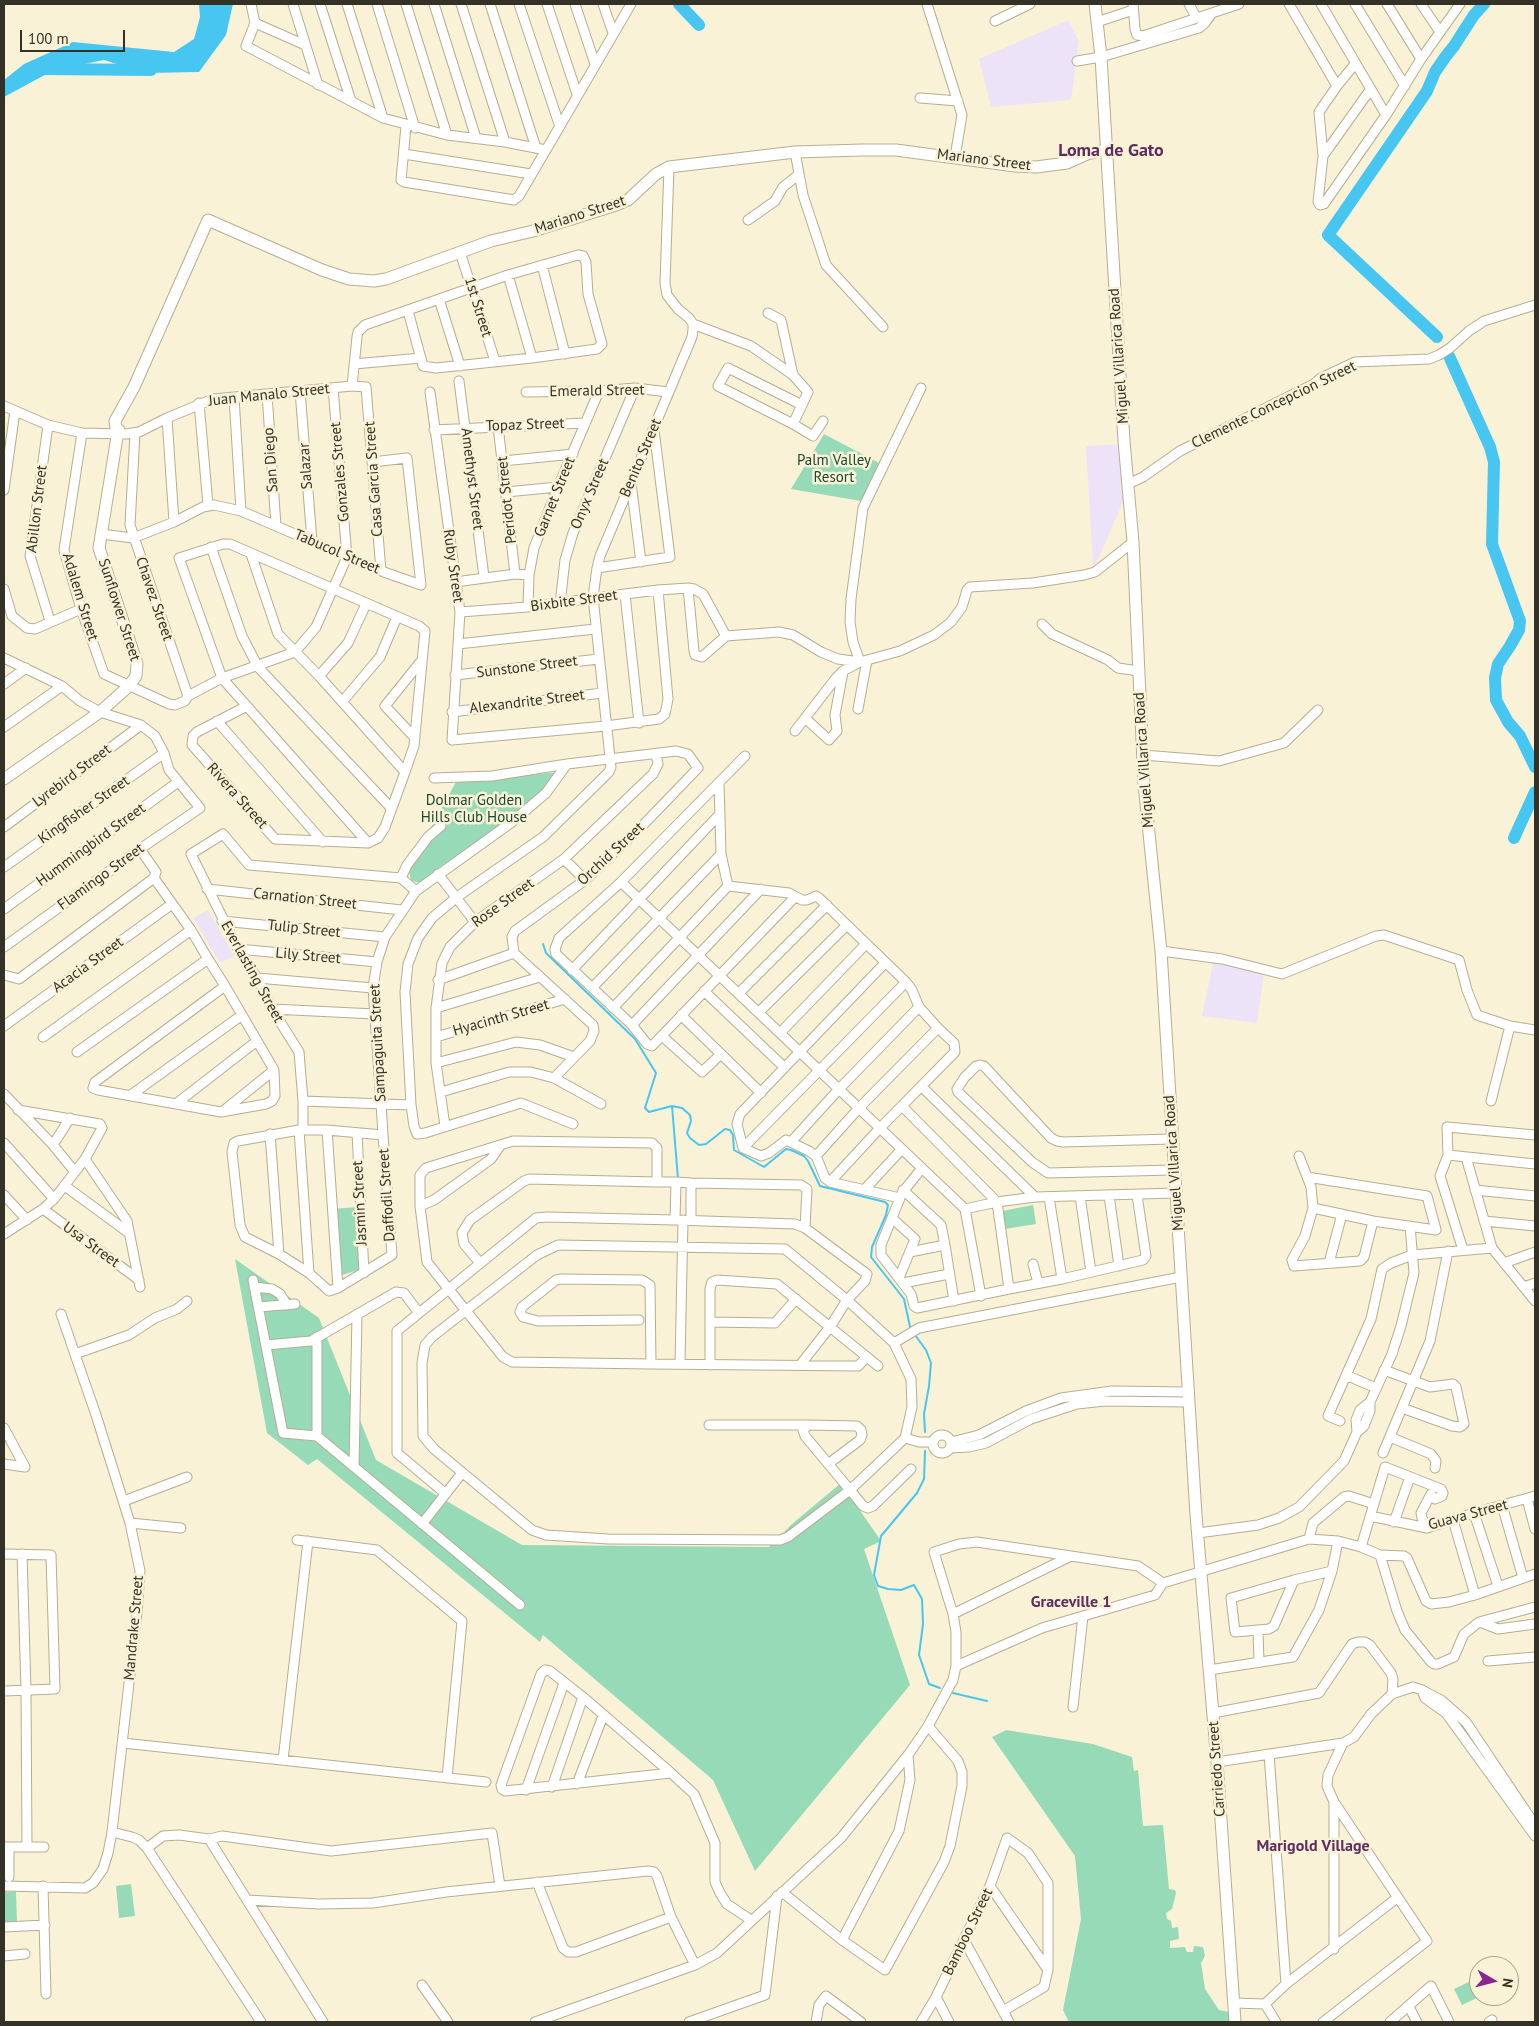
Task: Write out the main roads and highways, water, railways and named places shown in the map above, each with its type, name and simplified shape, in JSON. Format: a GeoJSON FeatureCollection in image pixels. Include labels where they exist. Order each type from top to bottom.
{"type":"FeatureCollection","features":[{"type":"Feature","properties":{"kind":"main road","name":"Miguel Villarica Road"},"geometry":{"type":"LineString","coordinates":[[1095,4],[1101,57],[1133,542],[1145,792],[1161,951],[1196,1515]]}},
{"type":"Feature","properties":{"kind":"main road","name":"Mariano Street"},"geometry":{"type":"LineString","coordinates":[[208,220],[322,270],[359,280],[386,279],[491,241],[533,231],[616,205],[628,200],[656,174],[669,167],[795,152],[896,150],[1015,166],[1036,167],[1067,163],[1086,154],[1106,150]]}},
{"type":"Feature","properties":{"kind":"main road","name":"Sunflower Street"},"geometry":{"type":"LineString","coordinates":[[4,779],[100,712],[129,686],[136,676],[137,664],[99,548],[101,534],[117,434],[125,405],[208,220]]}},
{"type":"Feature","properties":{"kind":"main road","name":"Carriedo Street"},"geometry":{"type":"LineString","coordinates":[[1196,1515],[1217,1762],[1235,2022]]}},
{"type":"Feature","properties":{"kind":"water"},"geometry":{"type":"Polygon","coordinates":[[[199,4],[233,4],[226,35],[199,72],[145,73],[104,60],[54,70],[4,97],[4,80],[24,64],[73,42],[174,52],[194,39],[200,17],[199,4]]]}},
{"type":"Feature","properties":{"kind":"waterway"},"geometry":{"type":"LineString","coordinates":[[679,4],[699,25]]}},
{"type":"Feature","properties":{"kind":"waterway"},"geometry":{"type":"LineString","coordinates":[[1437,337],[1328,235],[1427,91],[1435,72],[1474,15],[1484,4]]}},
{"type":"Feature","properties":{"kind":"waterway"},"geometry":{"type":"LineString","coordinates":[[43,69],[151,70]]}},
{"type":"Feature","properties":{"kind":"waterway"},"geometry":{"type":"LineString","coordinates":[[1449,356],[1490,447],[1494,462],[1492,544],[1520,621],[1519,630],[1498,664],[1495,678],[1496,700],[1508,722],[1520,736],[1535,767]]}},
{"type":"Feature","properties":{"kind":"waterway"},"geometry":{"type":"LineString","coordinates":[[1514,838],[1535,792]]}},
{"type":"Feature","properties":{"kind":"waterway"},"geometry":{"type":"LineString","coordinates":[[543,944],[546,953],[635,1039],[656,1073],[645,1108],[649,1112],[672,1106],[682,1108],[690,1115],[691,1121],[687,1133],[699,1145],[706,1144],[725,1129],[730,1130],[733,1135],[734,1150],[764,1167],[786,1149],[791,1150],[804,1156],[820,1186],[885,1202],[888,1205],[886,1215],[872,1247],[871,1257],[904,1299],[910,1327]]}},
{"type":"Feature","properties":{"kind":"waterway"},"geometry":{"type":"LineString","coordinates":[[672,1106],[678,1179]]}},
{"type":"Feature","properties":{"kind":"waterway"},"geometry":{"type":"LineString","coordinates":[[915,1335],[926,1350],[931,1363],[924,1414],[925,1432]]}},
{"type":"Feature","properties":{"kind":"waterway"},"geometry":{"type":"LineString","coordinates":[[925,1451],[924,1479],[917,1493],[881,1536],[874,1575],[878,1586],[888,1589],[901,1590],[914,1585],[922,1599],[923,1624],[919,1655],[929,1684],[940,1688]]}},
{"type":"Feature","properties":{"kind":"waterway"},"geometry":{"type":"LineString","coordinates":[[953,1693],[987,1701]]}},
{"type":"Feature","properties":{"kind":"district","name":"Loma de Gato"},"geometry":{"type":"Point","coordinates":[1111,151]}},
{"type":"Feature","properties":{"kind":"district","name":"Graceville 1"},"geometry":{"type":"Point","coordinates":[1071,1602]}},
{"type":"Feature","properties":{"kind":"district","name":"Marigold Village"},"geometry":{"type":"Point","coordinates":[1313,1846]}},
{"type":"Feature","properties":{"kind":"park label","name":"Palm Valley Resort"},"geometry":{"type":"Point","coordinates":[834,470]}},
{"type":"Feature","properties":{"kind":"park label","name":"Dolmar Golden Hills Club House"},"geometry":{"type":"Point","coordinates":[474,810]}}]}
